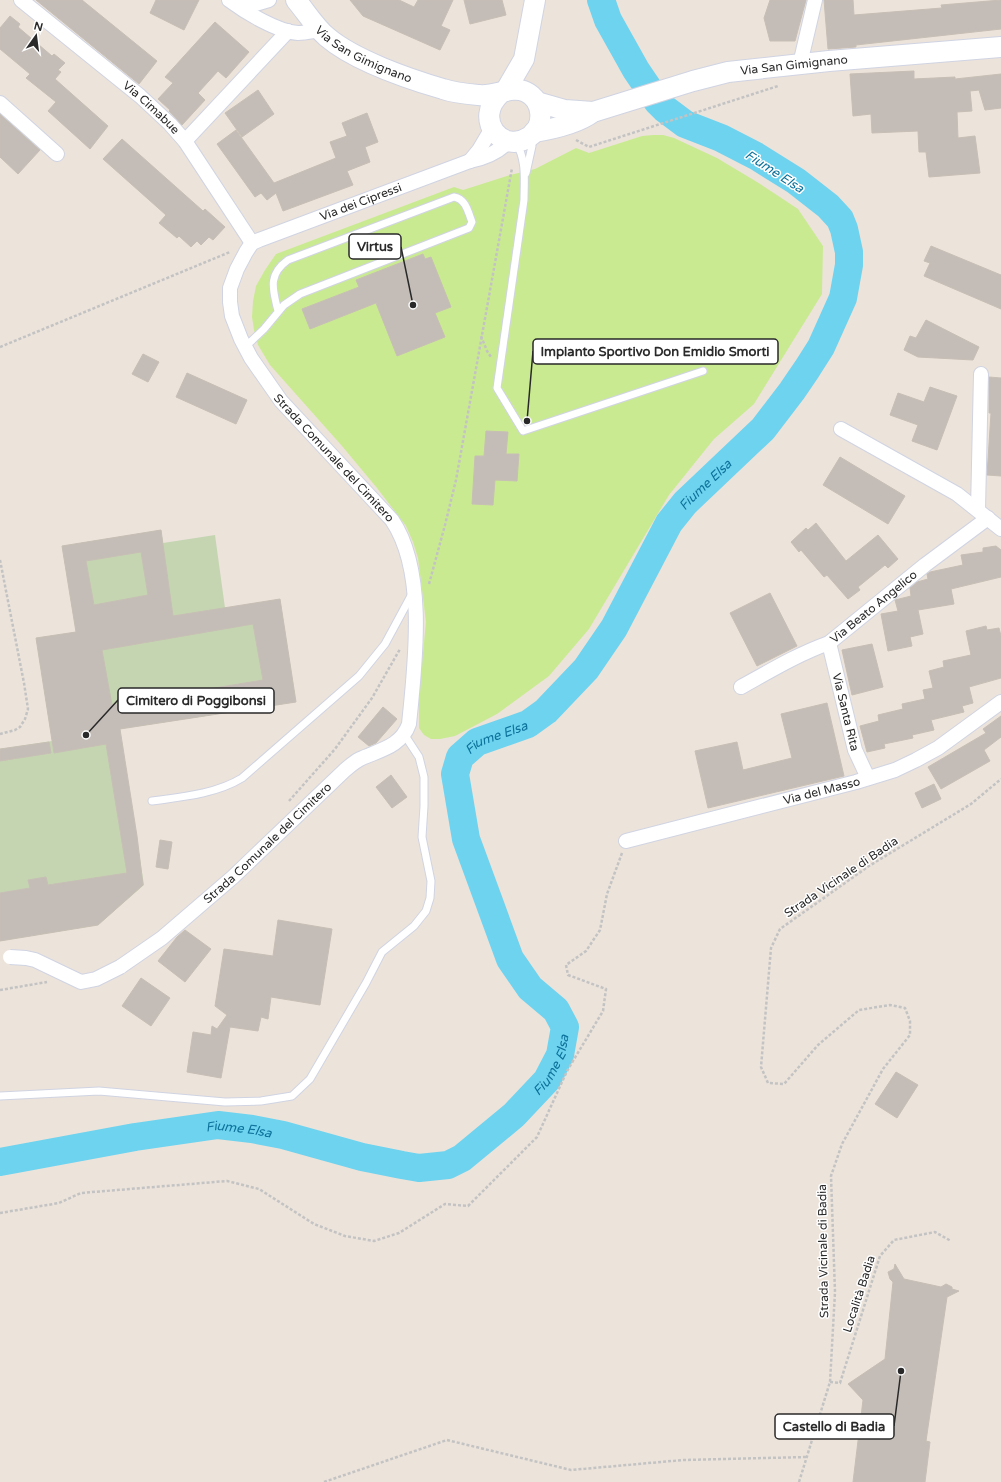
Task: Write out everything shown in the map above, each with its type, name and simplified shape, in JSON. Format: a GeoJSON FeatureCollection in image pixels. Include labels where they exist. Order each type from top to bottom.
{"type":"FeatureCollection","features":[{"type":"Feature","properties":{"kind":"main road","name":"Via San Gimignano"},"geometry":{"type":"LineString","coordinates":[[296,0],[320,30],[335,43],[360,58],[444,90],[465,102],[502,138],[522,138],[574,122],[593,112],[714,75],[733,71],[1001,47]]}},
{"type":"Feature","properties":{"kind":"main road"},"geometry":{"type":"LineString","coordinates":[[491,126],[488,116],[490,107],[494,100],[503,92],[524,59],[535,0]]}},
{"type":"Feature","properties":{"kind":"main road"},"geometry":{"type":"LineString","coordinates":[[522,138],[538,127],[541,114],[535,99],[524,59]]}},
{"type":"Feature","properties":{"kind":"main road","name":"Via San Gimignano"},"geometry":{"type":"LineString","coordinates":[[444,90],[483,96],[520,90],[535,99],[565,110],[593,112]]}},
{"type":"Feature","properties":{"kind":"street","name":"Via Cimabue"},"geometry":{"type":"LineString","coordinates":[[20,0],[140,96],[170,124],[185,141],[252,243]]}},
{"type":"Feature","properties":{"kind":"street"},"geometry":{"type":"LineString","coordinates":[[229,0],[252,5],[269,0]]}},
{"type":"Feature","properties":{"kind":"street"},"geometry":{"type":"LineString","coordinates":[[229,0],[254,16],[288,31],[298,33],[320,30]]}},
{"type":"Feature","properties":{"kind":"street"},"geometry":{"type":"LineString","coordinates":[[800,64],[815,0]]}},
{"type":"Feature","properties":{"kind":"street"},"geometry":{"type":"LineString","coordinates":[[185,141],[288,31]]}},
{"type":"Feature","properties":{"kind":"street"},"geometry":{"type":"LineString","coordinates":[[0,103],[57,154]]}},
{"type":"Feature","properties":{"kind":"street"},"geometry":{"type":"LineString","coordinates":[[470,161],[479,150],[491,126]]}},
{"type":"Feature","properties":{"kind":"street","name":"Via dei Cipressi"},"geometry":{"type":"LineString","coordinates":[[252,243],[267,236],[470,161],[486,157],[522,138]]}},
{"type":"Feature","properties":{"kind":"street","name":"Strada Comunale del Cimitero"},"geometry":{"type":"LineString","coordinates":[[5,957],[35,960],[81,982],[96,979],[120,967],[162,938],[233,877],[345,770],[360,759],[378,753],[392,745],[404,734],[409,724],[420,590],[407,549],[402,536],[394,523],[373,498],[284,404],[264,378],[245,347],[232,316],[230,295],[232,281],[252,243]]}},
{"type":"Feature","properties":{"kind":"street"},"geometry":{"type":"LineString","coordinates":[[981,374],[983,514]]}},
{"type":"Feature","properties":{"kind":"street"},"geometry":{"type":"LineString","coordinates":[[841,429],[950,490],[1001,529]]}},
{"type":"Feature","properties":{"kind":"street","name":"Via Beato Angelico"},"geometry":{"type":"LineString","coordinates":[[741,687],[792,659],[815,648],[829,644],[925,565],[983,514]]}},
{"type":"Feature","properties":{"kind":"street","name":"Via Santa Rita"},"geometry":{"type":"LineString","coordinates":[[829,644],[855,750],[868,778]]}},
{"type":"Feature","properties":{"kind":"street","name":"Via del Masso"},"geometry":{"type":"LineString","coordinates":[[626,841],[895,770],[928,754],[1001,702]]}},
{"type":"Feature","properties":{"kind":"lane"},"geometry":{"type":"LineString","coordinates":[[522,138],[522,155],[525,178]]}},
{"type":"Feature","properties":{"kind":"lane"},"geometry":{"type":"LineString","coordinates":[[522,138],[532,146],[525,178],[524,200],[497,388],[522,431],[703,371]]}},
{"type":"Feature","properties":{"kind":"lane"},"geometry":{"type":"LineString","coordinates":[[245,347],[264,329],[289,300],[300,294],[470,228],[472,222],[463,201],[460,198],[454,197],[288,260],[280,266],[272,283],[272,289],[278,311]]}},
{"type":"Feature","properties":{"kind":"lane"},"geometry":{"type":"LineString","coordinates":[[152,802],[224,787],[242,778],[359,676],[385,644],[420,590]]}},
{"type":"Feature","properties":{"kind":"lane"},"geometry":{"type":"LineString","coordinates":[[0,1096],[99,1091],[225,1102],[261,1101],[292,1096],[310,1080],[366,983],[382,952],[414,926],[426,911],[430,898],[431,881],[422,837],[424,777],[419,757],[404,734]]}},
{"type":"Feature","properties":{"kind":"path"},"geometry":{"type":"LineString","coordinates":[[589,147],[784,84]]}},
{"type":"Feature","properties":{"kind":"path"},"geometry":{"type":"LineString","coordinates":[[420,590],[445,525],[456,480],[512,163]]}},
{"type":"Feature","properties":{"kind":"path"},"geometry":{"type":"LineString","coordinates":[[0,346],[252,243]]}},
{"type":"Feature","properties":{"kind":"path"},"geometry":{"type":"LineString","coordinates":[[481,336],[487,352],[499,367]]}},
{"type":"Feature","properties":{"kind":"path"},"geometry":{"type":"LineString","coordinates":[[0,560],[28,709],[25,719],[20,727],[0,734]]}},
{"type":"Feature","properties":{"kind":"path"},"geometry":{"type":"LineString","coordinates":[[288,802],[335,749],[372,698],[401,647]]}},
{"type":"Feature","properties":{"kind":"path","name":"Strada Vicinale di Badia"},"geometry":{"type":"LineString","coordinates":[[799,1482],[830,1382],[835,1292],[831,1176],[842,1144],[876,1083],[884,1069],[910,1035],[910,1021],[905,1008],[890,1005],[860,1010],[818,1045],[784,1084],[768,1083],[761,1067],[771,948],[780,929],[869,866],[971,804],[1001,779]]}},
{"type":"Feature","properties":{"kind":"path"},"geometry":{"type":"LineString","coordinates":[[0,1213],[59,1203],[81,1193],[227,1181],[259,1189],[314,1224],[345,1236],[374,1241],[399,1233],[445,1204],[468,1206],[537,1137],[567,1071],[603,1011],[606,989],[568,975],[566,965],[586,951],[600,930],[607,894],[626,841]]}},
{"type":"Feature","properties":{"kind":"path"},"geometry":{"type":"LineString","coordinates":[[0,990],[34,985],[54,980]]}},
{"type":"Feature","properties":{"kind":"path","name":"Località Badia"},"geometry":{"type":"LineString","coordinates":[[830,1382],[840,1383],[880,1256],[894,1240],[935,1232],[951,1241]]}},
{"type":"Feature","properties":{"kind":"path"},"geometry":{"type":"LineString","coordinates":[[324,1482],[447,1440],[572,1470],[683,1460],[807,1457]]}},
{"type":"Feature","properties":{"kind":"green space"},"geometry":{"type":"Polygon","coordinates":[[[663,135],[674,138],[717,158],[798,209],[823,246],[822,294],[754,404],[714,439],[669,495],[589,629],[549,676],[497,714],[455,736],[431,739],[424,735],[419,728],[419,694],[426,622],[418,558],[413,542],[406,526],[377,488],[270,365],[258,345],[254,330],[252,317],[256,286],[276,254],[454,187],[463,190],[510,175],[535,169],[576,148],[589,153],[642,136],[663,135]]]}},
{"type":"Feature","properties":{"kind":"green space"},"geometry":{"type":"Polygon","coordinates":[[[161,530],[163,543],[215,535],[225,608],[280,599],[296,702],[120,729],[144,885],[98,925],[0,941],[0,749],[52,741],[36,638],[76,632],[62,546],[161,530]]]}},
{"type":"Feature","properties":{"kind":"building"},"geometry":{"type":"Polygon","coordinates":[[[36,0],[82,0],[157,61],[139,84],[36,0]]]}},
{"type":"Feature","properties":{"kind":"building"},"geometry":{"type":"Polygon","coordinates":[[[156,0],[199,0],[184,30],[150,13],[156,0]]]}},
{"type":"Feature","properties":{"kind":"building"},"geometry":{"type":"Polygon","coordinates":[[[350,0],[399,0],[414,7],[418,0],[453,0],[441,26],[450,30],[440,50],[363,16],[350,0]]]}},
{"type":"Feature","properties":{"kind":"building"},"geometry":{"type":"Polygon","coordinates":[[[464,0],[502,0],[506,15],[470,24],[464,0]]]}},
{"type":"Feature","properties":{"kind":"building"},"geometry":{"type":"Polygon","coordinates":[[[770,0],[806,0],[795,41],[770,41],[764,18],[770,0]]]}},
{"type":"Feature","properties":{"kind":"building"},"geometry":{"type":"Polygon","coordinates":[[[824,0],[853,0],[854,15],[942,8],[941,5],[1001,0],[1001,29],[856,45],[856,47],[828,49],[824,0]]]}},
{"type":"Feature","properties":{"kind":"building"},"geometry":{"type":"Polygon","coordinates":[[[10,16],[20,24],[18,27],[52,56],[54,54],[65,63],[58,70],[61,72],[55,79],[108,126],[90,149],[48,111],[56,102],[26,78],[30,74],[0,49],[0,28],[10,16]]]}},
{"type":"Feature","properties":{"kind":"building"},"geometry":{"type":"Polygon","coordinates":[[[215,22],[249,52],[226,78],[218,71],[198,93],[205,100],[182,125],[169,111],[170,110],[158,99],[173,83],[165,77],[215,22]]]}},
{"type":"Feature","properties":{"kind":"building"},"geometry":{"type":"Polygon","coordinates":[[[914,71],[914,79],[955,77],[955,79],[1001,74],[1001,108],[985,110],[979,90],[970,91],[972,111],[957,112],[958,138],[975,136],[980,173],[929,177],[926,152],[919,152],[918,131],[872,133],[871,114],[853,116],[850,74],[914,71]]]}},
{"type":"Feature","properties":{"kind":"building"},"geometry":{"type":"Polygon","coordinates":[[[258,90],[274,114],[242,137],[225,113],[258,90]]]}},
{"type":"Feature","properties":{"kind":"building"},"geometry":{"type":"Polygon","coordinates":[[[367,113],[378,142],[365,147],[370,162],[347,171],[353,185],[283,211],[276,193],[267,200],[261,193],[255,197],[217,144],[236,130],[274,183],[336,158],[330,142],[347,136],[342,123],[367,113]]]}},
{"type":"Feature","properties":{"kind":"building"},"geometry":{"type":"Polygon","coordinates":[[[0,114],[40,150],[18,174],[0,157],[0,114]]]}},
{"type":"Feature","properties":{"kind":"building"},"geometry":{"type":"Polygon","coordinates":[[[122,139],[203,211],[205,209],[225,227],[213,240],[209,237],[201,245],[197,241],[191,247],[179,236],[177,238],[159,223],[166,215],[103,159],[122,139]]]}},
{"type":"Feature","properties":{"kind":"building"},"geometry":{"type":"Polygon","coordinates":[[[931,246],[1001,275],[1001,309],[924,276],[930,263],[924,261],[931,246]]]}},
{"type":"Feature","properties":{"kind":"building"},"geometry":{"type":"Polygon","coordinates":[[[423,254],[425,259],[431,257],[451,307],[435,313],[445,337],[397,356],[376,303],[310,329],[302,309],[359,287],[356,280],[423,254]]]}},
{"type":"Feature","properties":{"kind":"building"},"geometry":{"type":"Polygon","coordinates":[[[926,320],[979,347],[973,360],[918,357],[904,350],[910,336],[916,338],[926,320]]]}},
{"type":"Feature","properties":{"kind":"building"},"geometry":{"type":"Polygon","coordinates":[[[143,354],[159,362],[148,382],[132,374],[143,354]]]}},
{"type":"Feature","properties":{"kind":"building"},"geometry":{"type":"Polygon","coordinates":[[[187,373],[247,400],[236,424],[176,397],[187,373]]]}},
{"type":"Feature","properties":{"kind":"building"},"geometry":{"type":"Polygon","coordinates":[[[989,377],[1001,378],[1001,476],[987,475],[991,413],[989,413],[989,377]]]}},
{"type":"Feature","properties":{"kind":"building"},"geometry":{"type":"Polygon","coordinates":[[[930,387],[957,396],[937,450],[912,441],[918,425],[890,415],[898,393],[924,402],[930,387]]]}},
{"type":"Feature","properties":{"kind":"building"},"geometry":{"type":"Polygon","coordinates":[[[486,431],[508,432],[506,454],[519,454],[517,481],[495,480],[493,505],[472,504],[475,456],[484,456],[486,431]]]}},
{"type":"Feature","properties":{"kind":"building"},"geometry":{"type":"Polygon","coordinates":[[[840,457],[905,496],[888,524],[823,485],[840,457]]]}},
{"type":"Feature","properties":{"kind":"building"},"geometry":{"type":"Polygon","coordinates":[[[816,523],[846,561],[878,535],[898,559],[888,568],[885,565],[858,587],[860,590],[848,599],[827,575],[824,577],[801,550],[799,552],[791,542],[806,528],[808,530],[816,523]]]}},
{"type":"Feature","properties":{"kind":"building"},"geometry":{"type":"Polygon","coordinates":[[[161,530],[173,616],[280,599],[296,702],[120,729],[137,836],[143,885],[98,925],[0,941],[0,893],[30,888],[28,880],[46,877],[48,885],[127,873],[106,744],[54,753],[36,638],[76,632],[62,546],[161,530]],[[141,552],[86,561],[94,605],[148,595],[141,552]],[[253,624],[102,650],[112,705],[263,680],[253,624]]]}},
{"type":"Feature","properties":{"kind":"building"},"geometry":{"type":"Polygon","coordinates":[[[996,546],[1001,550],[1001,577],[951,589],[954,604],[918,610],[923,634],[910,637],[912,646],[888,651],[881,614],[898,611],[895,600],[911,596],[910,588],[917,582],[928,579],[927,574],[930,572],[963,565],[961,555],[983,552],[983,548],[996,546]]]}},
{"type":"Feature","properties":{"kind":"building"},"geometry":{"type":"Polygon","coordinates":[[[770,593],[797,646],[757,666],[730,613],[770,593]]]}},
{"type":"Feature","properties":{"kind":"building"},"geometry":{"type":"Polygon","coordinates":[[[986,626],[987,630],[999,628],[1001,636],[1001,678],[969,687],[973,703],[962,706],[964,712],[931,720],[934,730],[912,735],[913,738],[884,744],[885,748],[867,752],[860,726],[879,721],[878,715],[903,709],[902,704],[925,699],[923,690],[933,688],[929,671],[944,667],[943,661],[971,655],[966,631],[986,626]]]}},
{"type":"Feature","properties":{"kind":"building"},"geometry":{"type":"Polygon","coordinates":[[[872,644],[883,687],[852,695],[842,650],[872,644]]]}},
{"type":"Feature","properties":{"kind":"building"},"geometry":{"type":"Polygon","coordinates":[[[827,703],[844,776],[708,808],[695,751],[737,742],[743,770],[792,758],[781,714],[827,703]]]}},
{"type":"Feature","properties":{"kind":"building"},"geometry":{"type":"Polygon","coordinates":[[[383,707],[397,719],[376,743],[369,746],[358,737],[383,707]]]}},
{"type":"Feature","properties":{"kind":"building"},"geometry":{"type":"Polygon","coordinates":[[[1001,716],[1001,737],[984,750],[990,761],[941,789],[928,767],[986,733],[983,729],[1001,716]]]}},
{"type":"Feature","properties":{"kind":"building"},"geometry":{"type":"Polygon","coordinates":[[[49,742],[51,753],[0,761],[0,749],[49,742]]]}},
{"type":"Feature","properties":{"kind":"building"},"geometry":{"type":"Polygon","coordinates":[[[391,775],[407,797],[392,808],[376,787],[391,775]]]}},
{"type":"Feature","properties":{"kind":"building"},"geometry":{"type":"Polygon","coordinates":[[[934,784],[941,799],[922,808],[915,793],[934,784]]]}},
{"type":"Feature","properties":{"kind":"building"},"geometry":{"type":"Polygon","coordinates":[[[160,840],[172,842],[168,869],[156,867],[160,840]]]}},
{"type":"Feature","properties":{"kind":"building"},"geometry":{"type":"Polygon","coordinates":[[[278,920],[332,929],[320,1005],[271,997],[268,1019],[261,1017],[258,1031],[230,1027],[221,1078],[187,1072],[193,1032],[211,1035],[212,1026],[217,1029],[227,1015],[215,1006],[224,949],[273,956],[278,920]]]}},
{"type":"Feature","properties":{"kind":"building"},"geometry":{"type":"Polygon","coordinates":[[[185,930],[211,949],[185,982],[158,961],[177,937],[185,930]]]}},
{"type":"Feature","properties":{"kind":"building"},"geometry":{"type":"Polygon","coordinates":[[[141,978],[170,998],[151,1026],[122,1006],[141,978]]]}},
{"type":"Feature","properties":{"kind":"building"},"geometry":{"type":"Polygon","coordinates":[[[896,1072],[918,1085],[897,1118],[875,1104],[896,1072]]]}},
{"type":"Feature","properties":{"kind":"building"},"geometry":{"type":"Polygon","coordinates":[[[895,1264],[904,1279],[941,1287],[946,1284],[952,1287],[952,1289],[959,1291],[947,1297],[926,1441],[930,1442],[925,1482],[853,1482],[863,1400],[848,1384],[885,1359],[893,1282],[890,1279],[888,1272],[894,1269],[895,1264]]]}},
{"type":"Feature","properties":{"kind":"waterway","name":"Fiume Elsa"},"geometry":{"type":"LineString","coordinates":[[0,1162],[135,1137],[218,1125],[252,1129],[283,1135],[362,1157],[419,1168],[448,1165],[462,1158],[514,1115],[547,1080],[560,1055],[565,1027],[556,1010],[530,988],[510,959],[466,839],[455,774],[460,757],[477,742],[528,724],[546,711],[586,669],[614,628],[669,523],[685,503],[763,429],[807,369],[821,347],[843,298],[849,265],[849,252],[844,229],[840,219],[828,206],[796,181],[756,156],[721,138],[685,124],[657,101],[636,70],[608,20],[601,0]]}},
{"type":"Feature","properties":{"kind":"place","name":"Virtus"},"geometry":{"type":"Point","coordinates":[413,305]}},
{"type":"Feature","properties":{"kind":"place","name":"Impianto Sportivo Don Emidio Smorti"},"geometry":{"type":"Point","coordinates":[527,421]}},
{"type":"Feature","properties":{"kind":"place","name":"Cimitero di Poggibonsi"},"geometry":{"type":"Point","coordinates":[86,735]}},
{"type":"Feature","properties":{"kind":"place","name":"Castello di Badia"},"geometry":{"type":"Point","coordinates":[901,1371]}}]}
